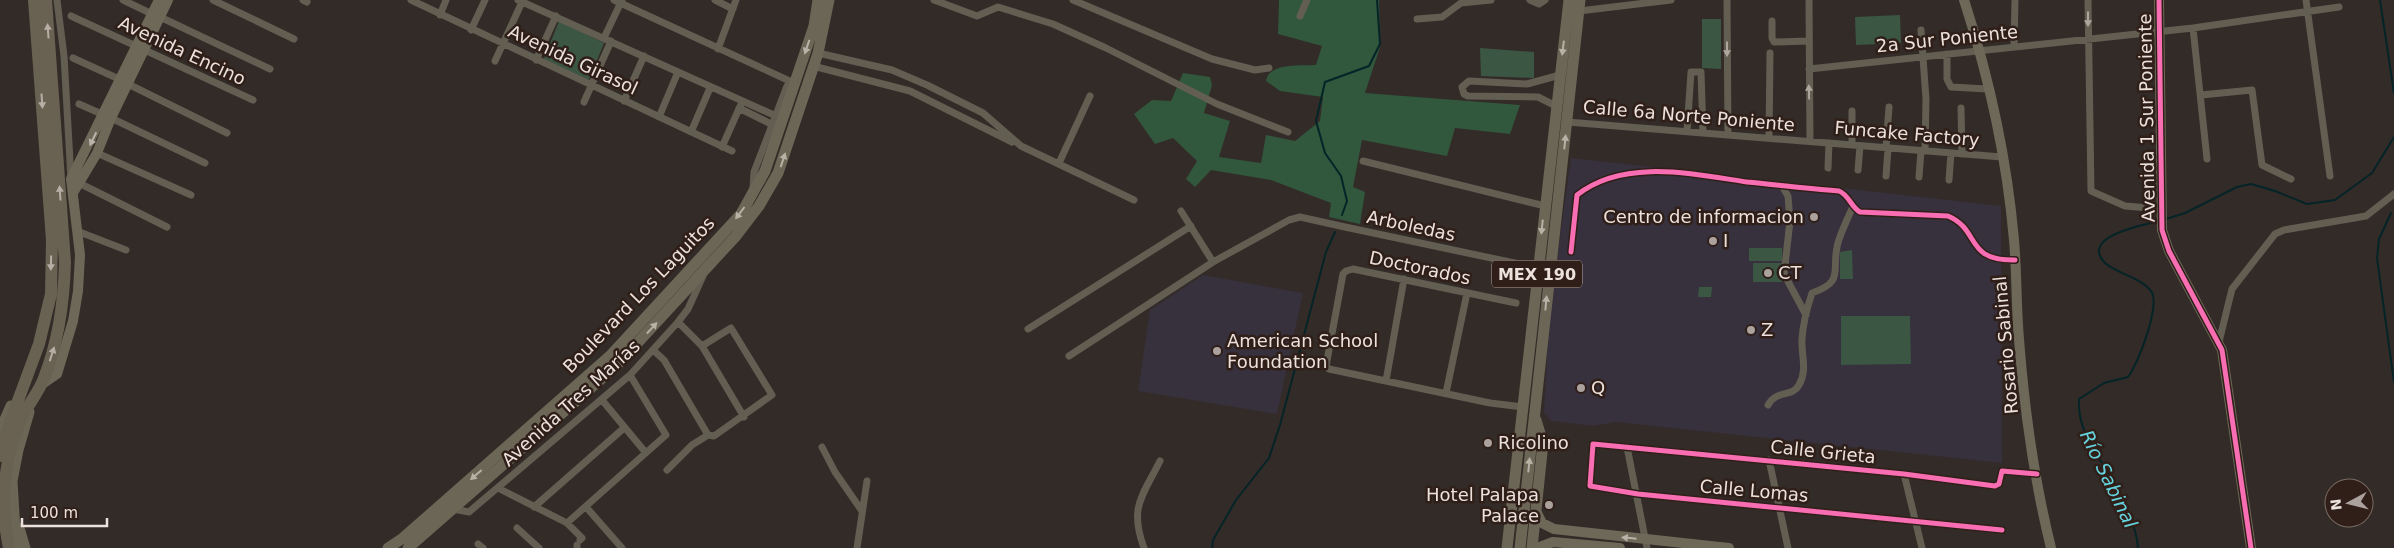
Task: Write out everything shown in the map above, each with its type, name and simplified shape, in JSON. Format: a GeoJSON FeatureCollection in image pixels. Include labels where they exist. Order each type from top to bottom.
{"type":"FeatureCollection","features":[{"type":"Feature","properties":{"kind":"highway"},"geometry":{"type":"LineString","coordinates":[[0,456],[39,344],[50,294],[52,240],[34,0]]}},
{"type":"Feature","properties":{"kind":"highway"},"geometry":{"type":"LineString","coordinates":[[9,548],[4,516],[8,429],[41,385],[54,347],[64,300],[65,262],[46,0]]}},
{"type":"Feature","properties":{"kind":"main road","name":"Boulevard Los Laguitos"},"geometry":{"type":"LineString","coordinates":[[408,548],[453,509],[505,456],[610,356],[724,233],[753,195],[765,172],[814,26],[818,0]]}},
{"type":"Feature","properties":{"kind":"main road","name":"Boulevard Los Laguitos"},"geometry":{"type":"LineString","coordinates":[[388,548],[403,538],[617,365],[707,269],[753,214],[778,173],[818,53],[829,0]]}},
{"type":"Feature","properties":{"kind":"main road","name":"MEX 190"},"geometry":{"type":"LineString","coordinates":[[1520,548],[1534,414],[1528,402],[1538,268],[1569,0]]}},
{"type":"Feature","properties":{"kind":"main road","name":"MEX 190"},"geometry":{"type":"LineString","coordinates":[[1507,548],[1567,122],[1580,6]]}},
{"type":"Feature","properties":{"kind":"main road"},"geometry":{"type":"LineString","coordinates":[[16,548],[12,507],[14,468],[33,396]]}},
{"type":"Feature","properties":{"kind":"main road"},"geometry":{"type":"LineString","coordinates":[[1532,548],[1543,443],[1534,414]]}},
{"type":"Feature","properties":{"kind":"main road"},"geometry":{"type":"LineString","coordinates":[[12,507],[25,548]]}},
{"type":"Feature","properties":{"kind":"street"},"geometry":{"type":"LineString","coordinates":[[57,0],[75,182]]}},
{"type":"Feature","properties":{"kind":"street"},"geometry":{"type":"LineString","coordinates":[[123,0],[270,70]]}},
{"type":"Feature","properties":{"kind":"street"},"geometry":{"type":"LineString","coordinates":[[156,16],[159,0]]}},
{"type":"Feature","properties":{"kind":"street"},"geometry":{"type":"LineString","coordinates":[[41,385],[57,374],[73,321],[79,264],[72,192],[75,182],[156,16],[168,0]]}},
{"type":"Feature","properties":{"kind":"street"},"geometry":{"type":"LineString","coordinates":[[213,0],[294,39]]}},
{"type":"Feature","properties":{"kind":"street","name":"Avenida Girasol"},"geometry":{"type":"LineString","coordinates":[[411,0],[471,30],[503,43],[732,151]]}},
{"type":"Feature","properties":{"kind":"street"},"geometry":{"type":"LineString","coordinates":[[440,15],[446,0]]}},
{"type":"Feature","properties":{"kind":"street"},"geometry":{"type":"LineString","coordinates":[[471,30],[484,0]]}},
{"type":"Feature","properties":{"kind":"street"},"geometry":{"type":"LineString","coordinates":[[715,0],[733,9]]}},
{"type":"Feature","properties":{"kind":"street"},"geometry":{"type":"LineString","coordinates":[[718,49],[736,0]]}},
{"type":"Feature","properties":{"kind":"street"},"geometry":{"type":"LineString","coordinates":[[934,0],[977,16],[998,7],[1053,24],[1115,52],[1217,104],[1288,132]]}},
{"type":"Feature","properties":{"kind":"street"},"geometry":{"type":"LineString","coordinates":[[1073,0],[1212,59],[1256,70],[1269,68]]}},
{"type":"Feature","properties":{"kind":"street"},"geometry":{"type":"LineString","coordinates":[[1300,16],[1307,0]]}},
{"type":"Feature","properties":{"kind":"street"},"geometry":{"type":"LineString","coordinates":[[1418,19],[1442,18],[1461,3],[1490,0]]}},
{"type":"Feature","properties":{"kind":"street"},"geometry":{"type":"LineString","coordinates":[[1530,0],[1539,4],[1545,0]]}},
{"type":"Feature","properties":{"kind":"street"},"geometry":{"type":"LineString","coordinates":[[1580,6],[1670,0]]}},
{"type":"Feature","properties":{"kind":"street"},"geometry":{"type":"LineString","coordinates":[[1727,0],[1728,135]]}},
{"type":"Feature","properties":{"kind":"street"},"geometry":{"type":"LineString","coordinates":[[1809,0],[1810,141]]}},
{"type":"Feature","properties":{"kind":"street","name":"Rosario Sabinal"},"geometry":{"type":"LineString","coordinates":[[1964,0],[1979,50],[2002,157],[2015,260],[2024,397],[2051,548]]}},
{"type":"Feature","properties":{"kind":"street"},"geometry":{"type":"LineString","coordinates":[[2014,47],[2015,0]]}},
{"type":"Feature","properties":{"kind":"street"},"geometry":{"type":"LineString","coordinates":[[2088,0],[2091,191],[2125,206],[2161,211]]}},
{"type":"Feature","properties":{"kind":"street","name":"Avenida 1 Sur Poniente"},"geometry":{"type":"LineString","coordinates":[[2159,0],[2162,230],[2169,250],[2219,342],[2224,358],[2251,548]]}},
{"type":"Feature","properties":{"kind":"street"},"geometry":{"type":"LineString","coordinates":[[2306,0],[2330,176]]}},
{"type":"Feature","properties":{"kind":"street"},"geometry":{"type":"LineString","coordinates":[[495,61],[520,1],[678,72],[773,124]]}},
{"type":"Feature","properties":{"kind":"street"},"geometry":{"type":"LineString","coordinates":[[584,102],[608,40],[619,1],[794,83]]}},
{"type":"Feature","properties":{"kind":"street","name":"2a Sur Poniente"},"geometry":{"type":"LineString","coordinates":[[1809,68],[2193,28],[2339,7]]}},
{"type":"Feature","properties":{"kind":"street","name":"Avenida Encino"},"geometry":{"type":"LineString","coordinates":[[70,16],[254,100]]}},
{"type":"Feature","properties":{"kind":"street"},"geometry":{"type":"LineString","coordinates":[[536,60],[556,16]]}},
{"type":"Feature","properties":{"kind":"street"},"geometry":{"type":"LineString","coordinates":[[1772,21],[1772,38],[1774,42],[1808,41]]}},
{"type":"Feature","properties":{"kind":"street"},"geometry":{"type":"LineString","coordinates":[[2193,28],[2207,159]]}},
{"type":"Feature","properties":{"kind":"street"},"geometry":{"type":"LineString","coordinates":[[1919,177],[1923,151],[1924,57],[1921,30]]}},
{"type":"Feature","properties":{"kind":"street"},"geometry":{"type":"LineString","coordinates":[[818,53],[892,70],[927,85],[983,113],[1021,146]]}},
{"type":"Feature","properties":{"kind":"street"},"geometry":{"type":"LineString","coordinates":[[1769,137],[1770,53]]}},
{"type":"Feature","properties":{"kind":"street"},"geometry":{"type":"LineString","coordinates":[[1947,54],[1947,79],[1951,87],[1987,89]]}},
{"type":"Feature","properties":{"kind":"street"},"geometry":{"type":"LineString","coordinates":[[624,101],[644,56]]}},
{"type":"Feature","properties":{"kind":"street"},"geometry":{"type":"LineString","coordinates":[[73,58],[227,133]]}},
{"type":"Feature","properties":{"kind":"street"},"geometry":{"type":"LineString","coordinates":[[813,66],[910,91],[1134,200]]}},
{"type":"Feature","properties":{"kind":"street"},"geometry":{"type":"LineString","coordinates":[[659,117],[678,72]]}},
{"type":"Feature","properties":{"kind":"street"},"geometry":{"type":"LineString","coordinates":[[1687,131],[1691,72],[1701,72],[1703,133]]}},
{"type":"Feature","properties":{"kind":"street"},"geometry":{"type":"LineString","coordinates":[[1556,106],[1544,99],[1534,97],[1468,96],[1464,94],[1462,87],[1469,82],[1528,84],[1560,75]]}},
{"type":"Feature","properties":{"kind":"street"},"geometry":{"type":"LineString","coordinates":[[753,195],[754,172],[788,86],[794,83]]}},
{"type":"Feature","properties":{"kind":"street"},"geometry":{"type":"LineString","coordinates":[[691,132],[710,88]]}},
{"type":"Feature","properties":{"kind":"street"},"geometry":{"type":"LineString","coordinates":[[2201,95],[2252,90],[2262,165],[2292,179]]}},
{"type":"Feature","properties":{"kind":"street"},"geometry":{"type":"LineString","coordinates":[[1059,164],[1090,96]]}},
{"type":"Feature","properties":{"kind":"street"},"geometry":{"type":"LineString","coordinates":[[1689,100],[1702,100]]}},
{"type":"Feature","properties":{"kind":"street"},"geometry":{"type":"LineString","coordinates":[[79,104],[205,163]]}},
{"type":"Feature","properties":{"kind":"street"},"geometry":{"type":"LineString","coordinates":[[741,105],[776,116]]}},
{"type":"Feature","properties":{"kind":"street"},"geometry":{"type":"LineString","coordinates":[[722,146],[741,105]]}},
{"type":"Feature","properties":{"kind":"street"},"geometry":{"type":"LineString","coordinates":[[1886,176],[1889,107]]}},
{"type":"Feature","properties":{"kind":"street"},"geometry":{"type":"LineString","coordinates":[[1961,108],[1962,154]]}},
{"type":"Feature","properties":{"kind":"street"},"geometry":{"type":"LineString","coordinates":[[1852,111],[1858,170]]}},
{"type":"Feature","properties":{"kind":"street"},"geometry":{"type":"LineString","coordinates":[[75,182],[97,153],[108,116]]}},
{"type":"Feature","properties":{"kind":"street","name":"Calle 6a Norte Poniente"},"geometry":{"type":"LineString","coordinates":[[1567,122],[1810,141]]}},
{"type":"Feature","properties":{"kind":"street","name":"Funcake Factory"},"geometry":{"type":"LineString","coordinates":[[1810,141],[2002,157]]}},
{"type":"Feature","properties":{"kind":"street"},"geometry":{"type":"LineString","coordinates":[[1828,168],[1830,143]]}},
{"type":"Feature","properties":{"kind":"street"},"geometry":{"type":"LineString","coordinates":[[97,153],[191,195]]}},
{"type":"Feature","properties":{"kind":"street"},"geometry":{"type":"LineString","coordinates":[[1949,180],[1951,153]]}},
{"type":"Feature","properties":{"kind":"street"},"geometry":{"type":"LineString","coordinates":[[1362,160],[1544,206]]}},
{"type":"Feature","properties":{"kind":"street"},"geometry":{"type":"LineString","coordinates":[[1571,252],[1577,195],[1605,180],[1651,172],[1680,173],[1839,191],[1847,196],[1853,206],[1860,212],[1871,214],[1948,216],[1960,223],[1984,254],[1996,259],[2015,260]]}},
{"type":"Feature","properties":{"kind":"street"},"geometry":{"type":"LineString","coordinates":[[75,182],[167,227]]}},
{"type":"Feature","properties":{"kind":"street"},"geometry":{"type":"LineString","coordinates":[[1782,186],[1788,196],[1790,221],[1784,274],[1806,315]]}},
{"type":"Feature","properties":{"kind":"street"},"geometry":{"type":"LineString","coordinates":[[2219,342],[2232,289],[2275,234],[2284,230],[2366,216],[2394,194]]}},
{"type":"Feature","properties":{"kind":"street"},"geometry":{"type":"LineString","coordinates":[[1768,405],[1776,395],[1794,391],[1799,385],[1806,368],[1802,348],[1806,315],[1812,292],[1832,282],[1837,275],[1837,246],[1853,206]]}},
{"type":"Feature","properties":{"kind":"street"},"geometry":{"type":"LineString","coordinates":[[1181,211],[1213,262]]}},
{"type":"Feature","properties":{"kind":"street","name":"Arboledas"},"geometry":{"type":"LineString","coordinates":[[1069,356],[1213,262],[1248,241],[1300,216],[1538,268]]}},
{"type":"Feature","properties":{"kind":"street"},"geometry":{"type":"LineString","coordinates":[[1028,329],[1191,226]]}},
{"type":"Feature","properties":{"kind":"street"},"geometry":{"type":"LineString","coordinates":[[77,231],[126,250]]}},
{"type":"Feature","properties":{"kind":"street","name":"Avenida Tres Marías"},"geometry":{"type":"LineString","coordinates":[[453,509],[469,512],[630,375],[688,309],[707,269]]}},
{"type":"Feature","properties":{"kind":"street","name":"Doctorados"},"geometry":{"type":"LineString","coordinates":[[1386,381],[1329,369],[1326,366],[1343,274],[1346,271],[1353,269],[1516,303]]}},
{"type":"Feature","properties":{"kind":"street"},"geometry":{"type":"LineString","coordinates":[[1404,279],[1386,381],[1490,403],[1528,402]]}},
{"type":"Feature","properties":{"kind":"street"},"geometry":{"type":"LineString","coordinates":[[1446,393],[1467,293]]}},
{"type":"Feature","properties":{"kind":"street"},"geometry":{"type":"LineString","coordinates":[[678,322],[702,346],[744,417]]}},
{"type":"Feature","properties":{"kind":"street"},"geometry":{"type":"LineString","coordinates":[[667,470],[692,445],[708,435],[714,436],[744,417],[772,395],[732,328],[702,346]]}},
{"type":"Feature","properties":{"kind":"street"},"geometry":{"type":"LineString","coordinates":[[653,350],[664,360],[708,435]]}},
{"type":"Feature","properties":{"kind":"street"},"geometry":{"type":"LineString","coordinates":[[567,523],[666,435],[630,375]]}},
{"type":"Feature","properties":{"kind":"street"},"geometry":{"type":"LineString","coordinates":[[602,400],[646,453]]}},
{"type":"Feature","properties":{"kind":"street"},"geometry":{"type":"LineString","coordinates":[[534,507],[624,428]]}},
{"type":"Feature","properties":{"kind":"street","name":"Calle Grieta"},"geometry":{"type":"LineString","coordinates":[[1590,486],[1594,444],[1904,474],[1995,486],[1999,484],[2002,471],[2037,474]]}},
{"type":"Feature","properties":{"kind":"street"},"geometry":{"type":"LineString","coordinates":[[822,446],[835,472],[862,511]]}},
{"type":"Feature","properties":{"kind":"street"},"geometry":{"type":"LineString","coordinates":[[1627,447],[1647,544]]}},
{"type":"Feature","properties":{"kind":"street"},"geometry":{"type":"LineString","coordinates":[[1769,460],[1788,548]]}},
{"type":"Feature","properties":{"kind":"street"},"geometry":{"type":"LineString","coordinates":[[1144,548],[1136,515],[1139,504],[1160,461]]}},
{"type":"Feature","properties":{"kind":"street"},"geometry":{"type":"LineString","coordinates":[[1904,474],[1922,548]]}},
{"type":"Feature","properties":{"kind":"street"},"geometry":{"type":"LineString","coordinates":[[857,548],[867,481]]}},
{"type":"Feature","properties":{"kind":"street","name":"Calle Lomas"},"geometry":{"type":"LineString","coordinates":[[1590,486],[1638,494],[2002,530]]}},
{"type":"Feature","properties":{"kind":"street"},"geometry":{"type":"LineString","coordinates":[[498,488],[567,523],[579,543]]}},
{"type":"Feature","properties":{"kind":"street"},"geometry":{"type":"LineString","coordinates":[[586,508],[622,548]]}},
{"type":"Feature","properties":{"kind":"street"},"geometry":{"type":"LineString","coordinates":[[1536,511],[1542,523],[1554,529],[1647,544],[1724,548]]}},
{"type":"Feature","properties":{"kind":"street"},"geometry":{"type":"LineString","coordinates":[[517,528],[539,548]]}},
{"type":"Feature","properties":{"kind":"street"},"geometry":{"type":"LineString","coordinates":[[1537,548],[1553,542],[1620,548]]}},
{"type":"Feature","properties":{"kind":"shaded area"},"geometry":{"type":"Polygon","coordinates":[[[1571,158],[2001,206],[2002,463],[1616,422],[1593,426],[1551,421],[1544,413],[1549,317],[1571,158]]]}},
{"type":"Feature","properties":{"kind":"shaded area","name":"American School Foundation"},"geometry":{"type":"Polygon","coordinates":[[[1203,275],[1303,293],[1277,414],[1138,391],[1150,310],[1203,275]]]}},
{"type":"Feature","properties":{"kind":"green space"},"geometry":{"type":"Polygon","coordinates":[[[1279,0],[1379,0],[1380,47],[1365,93],[1520,105],[1510,134],[1455,128],[1447,156],[1362,140],[1353,187],[1365,192],[1360,224],[1329,217],[1331,203],[1271,180],[1211,170],[1195,187],[1186,179],[1197,161],[1173,138],[1155,144],[1134,114],[1152,100],[1171,101],[1183,73],[1210,77],[1212,85],[1204,113],[1230,121],[1219,157],[1261,163],[1266,135],[1295,141],[1320,121],[1323,97],[1280,91],[1266,81],[1268,75],[1279,68],[1295,65],[1316,65],[1322,46],[1278,34],[1279,0]]]}},
{"type":"Feature","properties":{"kind":"green space"},"geometry":{"type":"Polygon","coordinates":[[[1900,15],[1901,43],[1856,45],[1855,17],[1900,15]]]}},
{"type":"Feature","properties":{"kind":"green space"},"geometry":{"type":"Polygon","coordinates":[[[1702,19],[1721,19],[1721,69],[1702,68],[1702,19]]]}},
{"type":"Feature","properties":{"kind":"green space"},"geometry":{"type":"Polygon","coordinates":[[[559,21],[604,43],[589,80],[544,59],[559,21]]]}},
{"type":"Feature","properties":{"kind":"green space"},"geometry":{"type":"Polygon","coordinates":[[[1480,48],[1534,52],[1534,78],[1481,76],[1480,48]]]}},
{"type":"Feature","properties":{"kind":"green space"},"geometry":{"type":"Polygon","coordinates":[[[1749,248],[1782,248],[1782,261],[1749,261],[1749,248]]]}},
{"type":"Feature","properties":{"kind":"green space"},"geometry":{"type":"Polygon","coordinates":[[[1852,250],[1853,279],[1840,279],[1840,252],[1852,250]]]}},
{"type":"Feature","properties":{"kind":"green space","name":"CT"},"geometry":{"type":"Polygon","coordinates":[[[1753,263],[1782,263],[1782,282],[1753,282],[1753,263]]]}},
{"type":"Feature","properties":{"kind":"green space"},"geometry":{"type":"Polygon","coordinates":[[[1699,287],[1712,287],[1711,297],[1698,297],[1699,287]]]}},
{"type":"Feature","properties":{"kind":"green space"},"geometry":{"type":"Polygon","coordinates":[[[1841,316],[1910,316],[1911,364],[1841,365],[1841,316]]]}},
{"type":"Feature","properties":{"kind":"waterway"},"geometry":{"type":"LineString","coordinates":[[1342,215],[1347,201],[1341,176],[1325,153],[1316,121],[1325,82],[1369,66],[1380,44],[1377,0]]}},
{"type":"Feature","properties":{"kind":"waterway","name":"Río Sabinal"},"geometry":{"type":"LineString","coordinates":[[2380,0],[2394,93]]}},
{"type":"Feature","properties":{"kind":"waterway","name":"Río Sabinal"},"geometry":{"type":"LineString","coordinates":[[2166,219],[2185,213],[2237,187],[2251,184],[2307,204],[2335,200],[2372,173],[2394,137]]}},
{"type":"Feature","properties":{"kind":"waterway"},"geometry":{"type":"LineString","coordinates":[[2391,213],[2379,239],[2377,258],[2394,382]]}},
{"type":"Feature","properties":{"kind":"waterway","name":"Río Sabinal"},"geometry":{"type":"LineString","coordinates":[[2138,548],[2135,530],[2127,509],[2084,429],[2079,410],[2079,399],[2104,383],[2128,377],[2142,348],[2153,309],[2151,291],[2141,282],[2115,270],[2105,263],[2099,254],[2100,246],[2117,233],[2159,221]]}},
{"type":"Feature","properties":{"kind":"waterway"},"geometry":{"type":"LineString","coordinates":[[1212,548],[1213,540],[1236,500],[1269,458],[1280,425],[1326,252],[1335,232]]}},
{"type":"Feature","properties":{"kind":"cycle path"},"geometry":{"type":"LineString","coordinates":[[2159,0],[2162,230],[2169,251],[2222,350],[2251,548]]}},
{"type":"Feature","properties":{"kind":"cycle path"},"geometry":{"type":"LineString","coordinates":[[1571,252],[1577,195],[1596,183],[1616,176],[1659,172],[1704,175],[1747,182],[1839,191],[1860,212],[1948,216],[1958,222],[1980,250],[1988,256],[2015,260]]}},
{"type":"Feature","properties":{"kind":"cycle path"},"geometry":{"type":"LineString","coordinates":[[2002,530],[1638,494],[1590,486],[1593,444],[1904,474],[1995,486],[1999,484],[2002,471],[2037,474]]}},
{"type":"Feature","properties":{"kind":"place","name":"Centro de informacion"},"geometry":{"type":"Point","coordinates":[1814,217]}},
{"type":"Feature","properties":{"kind":"place","name":"I"},"geometry":{"type":"Point","coordinates":[1713,241]}},
{"type":"Feature","properties":{"kind":"place","name":"CT"},"geometry":{"type":"Point","coordinates":[1768,273]}},
{"type":"Feature","properties":{"kind":"place","name":"Z"},"geometry":{"type":"Point","coordinates":[1751,330]}},
{"type":"Feature","properties":{"kind":"place","name":"American School Foundation"},"geometry":{"type":"Point","coordinates":[1217,351]}},
{"type":"Feature","properties":{"kind":"place","name":"Q"},"geometry":{"type":"Point","coordinates":[1581,388]}},
{"type":"Feature","properties":{"kind":"place","name":"Ricolino"},"geometry":{"type":"Point","coordinates":[1488,443]}},
{"type":"Feature","properties":{"kind":"place","name":"Hotel Palapa Palace"},"geometry":{"type":"Point","coordinates":[1549,505]}}]}
